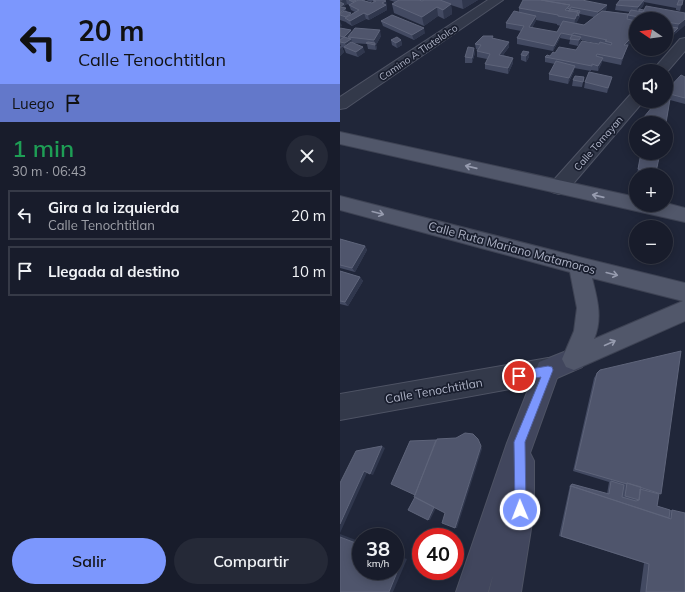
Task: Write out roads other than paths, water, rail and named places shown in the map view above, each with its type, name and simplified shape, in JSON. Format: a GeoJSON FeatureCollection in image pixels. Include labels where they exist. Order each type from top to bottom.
{"type":"FeatureCollection","features":[{"type":"Feature","properties":{"kind":"main road"},"geometry":{"type":"LineString","coordinates":[[340,138],[629,202]]}},
{"type":"Feature","properties":{"kind":"main road","name":"Calle Ruta Mariano Matamoros"},"geometry":{"type":"LineString","coordinates":[[340,203],[579,266],[685,292]]}},
{"type":"Feature","properties":{"kind":"main road"},"geometry":{"type":"LineString","coordinates":[[668,212],[685,216]]}},
{"type":"Feature","properties":{"kind":"main road"},"geometry":{"type":"LineString","coordinates":[[574,359],[586,331],[588,308],[579,266]]}},
{"type":"Feature","properties":{"kind":"main road"},"geometry":{"type":"LineString","coordinates":[[574,359],[685,310]]}},
{"type":"Feature","properties":{"kind":"street","name":"Camino A Tlatelolco"},"geometry":{"type":"LineString","coordinates":[[340,104],[497,0]]}},
{"type":"Feature","properties":{"kind":"street"},"geometry":{"type":"LineString","coordinates":[[666,64],[685,42]]}},
{"type":"Feature","properties":{"kind":"street","name":"Calle Tomayan"},"geometry":{"type":"LineString","coordinates":[[559,187],[629,107]]}},
{"type":"Feature","properties":{"kind":"street","name":"Calle Tenochtitlan"},"geometry":{"type":"LineString","coordinates":[[340,407],[548,370],[574,359]]}},
{"type":"Feature","properties":{"kind":"street"},"geometry":{"type":"LineString","coordinates":[[472,592],[520,442],[548,370]]}},
{"type":"Feature","properties":{"kind":"street"},"geometry":{"type":"LineString","coordinates":[[505,592],[520,510],[520,442]]}}]}
